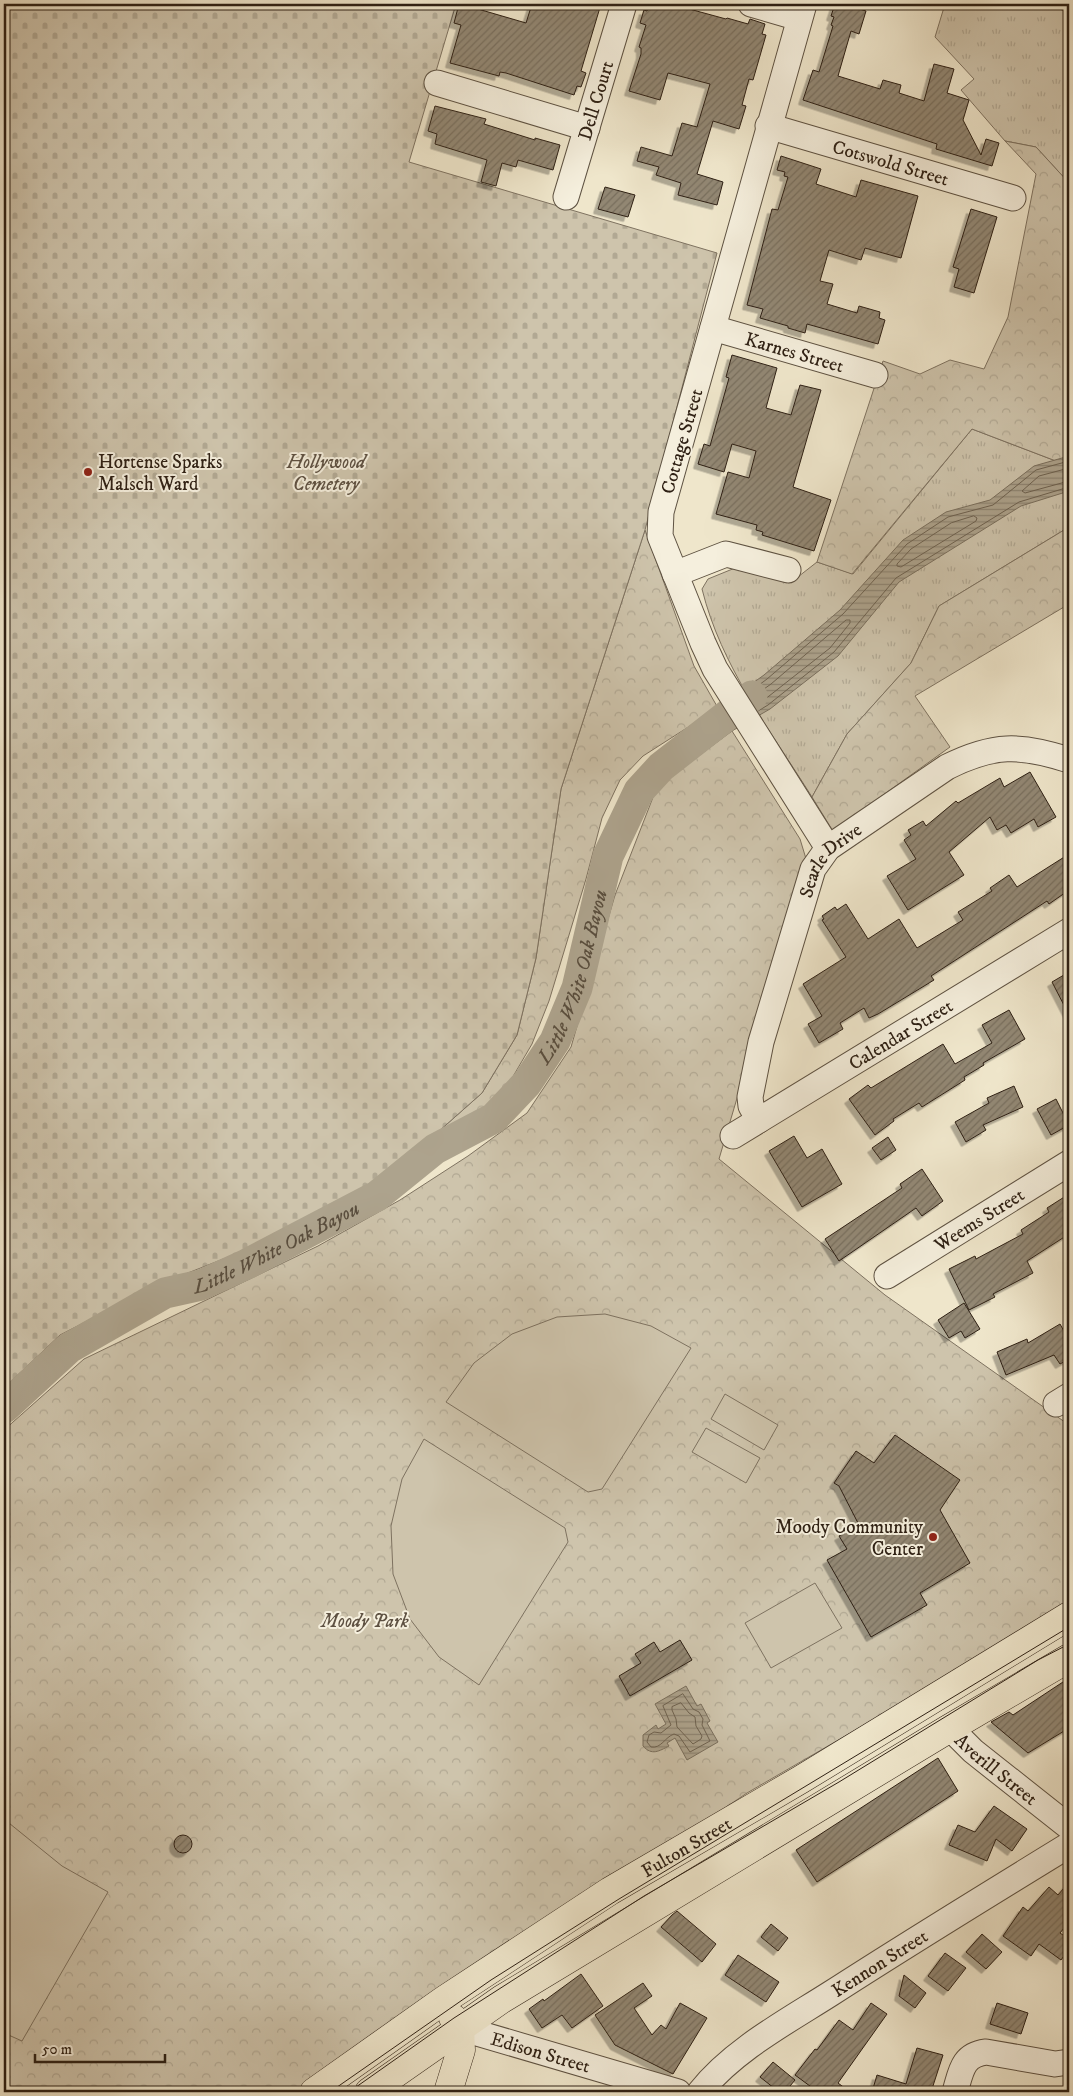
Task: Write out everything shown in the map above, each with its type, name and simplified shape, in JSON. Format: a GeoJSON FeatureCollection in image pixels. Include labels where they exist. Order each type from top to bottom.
{"type":"FeatureCollection","features":[{"type":"Feature","properties":{"kind":"main road","name":"Fulton Street"},"geometry":{"type":"LineString","coordinates":[[314,2092],[444,2000],[610,1891],[800,1780],[1069,1616]]}},
{"type":"Feature","properties":{"kind":"main road","name":"Fulton Street"},"geometry":{"type":"LineString","coordinates":[[369,2092],[519,1988],[1069,1658]]}},
{"type":"Feature","properties":{"kind":"main road"},"geometry":{"type":"LineString","coordinates":[[444,2000],[460,2028],[461,2050],[448,2092]]}},
{"type":"Feature","properties":{"kind":"street","name":"Dell Court"},"geometry":{"type":"LineString","coordinates":[[566,198],[624,4]]}},
{"type":"Feature","properties":{"kind":"street"},"geometry":{"type":"LineString","coordinates":[[751,4],[802,11]]}},
{"type":"Feature","properties":{"kind":"street","name":"Cottage Street"},"geometry":{"type":"LineString","coordinates":[[802,11],[768,126],[714,328],[659,520],[660,536],[693,619],[716,669],[729,694],[828,848]]}},
{"type":"Feature","properties":{"kind":"street"},"geometry":{"type":"LineString","coordinates":[[437,83],[587,128]]}},
{"type":"Feature","properties":{"kind":"street","name":"Cotswold Street"},"geometry":{"type":"LineString","coordinates":[[768,126],[1012,198]]}},
{"type":"Feature","properties":{"kind":"street","name":"Karnes Street"},"geometry":{"type":"LineString","coordinates":[[714,328],[875,375]]}},
{"type":"Feature","properties":{"kind":"street"},"geometry":{"type":"LineString","coordinates":[[675,574],[726,554],[788,570]]}},
{"type":"Feature","properties":{"kind":"street","name":"Searle Drive"},"geometry":{"type":"LineString","coordinates":[[759,1120],[751,1106],[750,1097],[756,1060],[805,892],[813,869],[828,848],[947,767],[968,757],[992,750],[1014,748],[1049,753],[1069,760]]}},
{"type":"Feature","properties":{"kind":"street","name":"Calendar Street"},"geometry":{"type":"LineString","coordinates":[[733,1136],[1069,931]]}},
{"type":"Feature","properties":{"kind":"street","name":"Weems Street"},"geometry":{"type":"LineString","coordinates":[[887,1276],[1069,1163]]}},
{"type":"Feature","properties":{"kind":"street","name":"Averill Street"},"geometry":{"type":"LineString","coordinates":[[950,1728],[973,1751],[1069,1827]]}},
{"type":"Feature","properties":{"kind":"street","name":"Kennon Street"},"geometry":{"type":"LineString","coordinates":[[700,2092],[710,2079],[732,2060],[786,2022],[883,1959],[1069,1845]]}},
{"type":"Feature","properties":{"kind":"street","name":"Edison Street"},"geometry":{"type":"LineString","coordinates":[[460,2028],[678,2092]]}},
{"type":"Feature","properties":{"kind":"street"},"geometry":{"type":"LineString","coordinates":[[957,2087],[967,2059],[975,2053],[986,2052],[1055,2064],[1069,2062]]}},
{"type":"Feature","properties":{"kind":"green space","name":"Hollywood Cemetery"},"geometry":{"type":"Polygon","coordinates":[[[4,4],[456,4],[409,162],[717,253],[645,530],[561,789],[536,958],[517,1035],[482,1093],[429,1140],[373,1184],[246,1250],[155,1286],[60,1335],[4,1388],[4,4]]]}},
{"type":"Feature","properties":{"kind":"green space"},"geometry":{"type":"Polygon","coordinates":[[[945,4],[1042,4],[1069,12],[1069,183],[1036,147],[1005,141],[961,90],[974,79],[935,37],[945,4]]]}},
{"type":"Feature","properties":{"kind":"green space"},"geometry":{"type":"Polygon","coordinates":[[[1005,141],[1036,147],[1069,183],[1069,466],[972,429],[852,574],[817,562],[883,361],[920,374],[950,360],[984,369],[1008,317],[1036,174],[1005,141]]]}},
{"type":"Feature","properties":{"kind":"green space"},"geometry":{"type":"Polygon","coordinates":[[[972,429],[1069,466],[1069,527],[939,606],[911,663],[847,734],[812,797],[748,697],[734,671],[710,617],[702,589],[708,579],[735,568],[794,580],[817,562],[853,574],[972,429]]]}},
{"type":"Feature","properties":{"kind":"green space"},"geometry":{"type":"Polygon","coordinates":[[[1069,527],[1069,604],[915,696],[950,747],[833,831],[812,797],[847,734],[911,663],[939,606],[1069,527]]]}},
{"type":"Feature","properties":{"kind":"green space"},"geometry":{"type":"Polygon","coordinates":[[[645,530],[694,666],[718,708],[643,756],[620,780],[602,818],[586,879],[549,1001],[532,1044],[508,1085],[485,1109],[373,1184],[429,1140],[482,1093],[517,1035],[536,958],[561,789],[645,530]]]}},
{"type":"Feature","properties":{"kind":"green space","name":"Moody Park"},"geometry":{"type":"Polygon","coordinates":[[[732,731],[800,839],[807,862],[719,1159],[885,1295],[1069,1425],[1069,1606],[747,1793],[525,1942],[307,2092],[4,2092],[4,1430],[84,1359],[318,1246],[400,1200],[468,1156],[527,1113],[571,1047],[615,895],[657,787],[732,731]]]}},
{"type":"Feature","properties":{"kind":"green space"},"geometry":{"type":"Polygon","coordinates":[[[605,1314],[651,1326],[691,1348],[602,1489],[588,1492],[446,1402],[474,1363],[512,1334],[557,1317],[605,1314]]]}},
{"type":"Feature","properties":{"kind":"green space"},"geometry":{"type":"Polygon","coordinates":[[[725,1394],[778,1425],[764,1450],[711,1419],[725,1394]]]}},
{"type":"Feature","properties":{"kind":"green space"},"geometry":{"type":"Polygon","coordinates":[[[706,1428],[760,1458],[746,1483],[692,1452],[706,1428]]]}},
{"type":"Feature","properties":{"kind":"green space"},"geometry":{"type":"Polygon","coordinates":[[[424,1439],[565,1528],[568,1542],[479,1685],[439,1657],[410,1619],[393,1574],[391,1526],[402,1479],[424,1439]]]}},
{"type":"Feature","properties":{"kind":"green space"},"geometry":{"type":"Polygon","coordinates":[[[815,1583],[842,1628],[771,1668],[745,1623],[815,1583]]]}},
{"type":"Feature","properties":{"kind":"green space"},"geometry":{"type":"Polygon","coordinates":[[[4,1819],[62,1866],[108,1892],[22,2041],[4,2033],[4,1819]]]}},
{"type":"Feature","properties":{"kind":"water"},"geometry":{"type":"Polygon","coordinates":[[[1069,456],[1069,491],[1021,506],[899,582],[838,656],[770,709],[725,735],[711,713],[764,675],[840,610],[903,540],[946,512],[990,500],[1034,466],[1069,456]]]}},
{"type":"Feature","properties":{"kind":"water"},"geometry":{"type":"Polygon","coordinates":[[[686,1686],[697,1706],[701,1704],[710,1721],[707,1723],[718,1742],[687,1760],[675,1738],[667,1743],[669,1746],[659,1751],[649,1751],[643,1746],[643,1735],[656,1725],[658,1729],[666,1724],[655,1704],[686,1686]]]}},
{"type":"Feature","properties":{"kind":"building"},"geometry":{"type":"Polygon","coordinates":[[[459,4],[480,4],[478,9],[526,23],[532,4],[601,4],[581,71],[586,73],[581,87],[577,86],[574,95],[506,73],[500,72],[499,76],[450,63],[461,25],[454,23],[459,4]]]}},
{"type":"Feature","properties":{"kind":"building"},"geometry":{"type":"Polygon","coordinates":[[[649,4],[671,4],[748,24],[750,19],[765,24],[762,34],[766,35],[753,80],[749,79],[742,105],[746,106],[739,129],[713,121],[697,174],[723,182],[717,205],[678,195],[681,183],[656,175],[659,167],[637,161],[641,147],[672,156],[682,123],[697,127],[710,84],[668,73],[660,100],[629,91],[641,54],[641,48],[639,47],[646,25],[640,23],[644,10],[647,11],[649,4]]]}},
{"type":"Feature","properties":{"kind":"building"},"geometry":{"type":"Polygon","coordinates":[[[835,4],[842,4],[866,11],[859,34],[851,31],[838,76],[880,89],[883,80],[901,85],[899,93],[924,101],[934,64],[954,69],[947,93],[969,100],[963,120],[981,155],[986,139],[999,143],[992,166],[936,149],[937,144],[803,100],[813,70],[819,72],[833,26],[831,25],[834,17],[831,16],[835,4]]]}},
{"type":"Feature","properties":{"kind":"building"},"geometry":{"type":"Polygon","coordinates":[[[435,106],[486,119],[484,124],[535,140],[535,138],[560,145],[553,170],[518,160],[516,167],[502,163],[496,186],[481,182],[487,160],[435,144],[437,134],[428,131],[435,106]]]}},
{"type":"Feature","properties":{"kind":"building"},"geometry":{"type":"Polygon","coordinates":[[[781,156],[821,169],[816,184],[856,197],[861,180],[918,196],[901,258],[865,248],[861,260],[829,250],[820,281],[833,284],[827,304],[857,313],[859,306],[880,312],[879,318],[885,320],[878,344],[807,324],[805,333],[788,328],[788,326],[760,318],[763,309],[747,305],[772,209],[778,210],[788,177],[784,176],[785,172],[777,170],[781,156]]]}},
{"type":"Feature","properties":{"kind":"building"},"geometry":{"type":"Polygon","coordinates":[[[605,187],[635,195],[628,217],[598,209],[605,187]]]}},
{"type":"Feature","properties":{"kind":"building"},"geometry":{"type":"Polygon","coordinates":[[[971,209],[997,217],[974,293],[954,287],[959,269],[953,267],[971,209]]]}},
{"type":"Feature","properties":{"kind":"building"},"geometry":{"type":"Polygon","coordinates":[[[732,355],[777,368],[766,408],[791,415],[800,385],[821,390],[793,487],[831,500],[814,551],[762,535],[763,532],[756,530],[757,525],[716,514],[728,472],[749,478],[756,451],[732,444],[724,472],[698,464],[704,444],[710,446],[729,378],[726,377],[732,355]]]}},
{"type":"Feature","properties":{"kind":"building"},"geometry":{"type":"Polygon","coordinates":[[[1030,772],[1056,817],[1038,827],[1034,819],[1011,833],[1006,825],[997,830],[990,817],[949,852],[964,875],[908,910],[887,876],[916,859],[904,840],[911,835],[908,830],[923,821],[926,826],[956,801],[958,803],[1000,778],[1004,787],[1030,772]]]}},
{"type":"Feature","properties":{"kind":"building"},"geometry":{"type":"Polygon","coordinates":[[[1069,854],[1069,890],[1049,904],[1047,901],[931,976],[934,980],[878,1014],[869,1018],[864,1008],[840,1023],[843,1029],[819,1043],[808,1024],[822,1016],[803,984],[846,957],[822,920],[824,919],[822,916],[835,907],[837,910],[846,904],[868,939],[899,919],[917,948],[963,920],[958,912],[992,891],[990,888],[1009,875],[1017,887],[1069,854]]]}},
{"type":"Feature","properties":{"kind":"building"},"geometry":{"type":"Polygon","coordinates":[[[1069,972],[1069,1015],[1052,982],[1069,972]]]}},
{"type":"Feature","properties":{"kind":"building"},"geometry":{"type":"Polygon","coordinates":[[[1009,1010],[1025,1039],[983,1063],[984,1065],[964,1077],[965,1080],[922,1107],[919,1103],[893,1119],[894,1121],[875,1135],[849,1099],[868,1085],[871,1088],[943,1044],[955,1064],[992,1043],[982,1025],[1009,1010]]]}},
{"type":"Feature","properties":{"kind":"building"},"geometry":{"type":"Polygon","coordinates":[[[1014,1086],[1023,1107],[983,1125],[986,1130],[966,1142],[955,1122],[989,1103],[987,1098],[1014,1086]]]}},
{"type":"Feature","properties":{"kind":"building"},"geometry":{"type":"Polygon","coordinates":[[[1056,1099],[1069,1125],[1051,1135],[1037,1109],[1056,1099]]]}},
{"type":"Feature","properties":{"kind":"building"},"geometry":{"type":"Polygon","coordinates":[[[794,1136],[807,1158],[822,1149],[842,1184],[802,1207],[769,1151],[794,1136]]]}},
{"type":"Feature","properties":{"kind":"building"},"geometry":{"type":"Polygon","coordinates":[[[888,1137],[896,1150],[881,1160],[872,1148],[888,1137]]]}},
{"type":"Feature","properties":{"kind":"building"},"geometry":{"type":"Polygon","coordinates":[[[922,1169],[943,1201],[922,1216],[916,1208],[839,1261],[825,1239],[902,1188],[900,1184],[922,1169]]]}},
{"type":"Feature","properties":{"kind":"building"},"geometry":{"type":"Polygon","coordinates":[[[1069,1194],[1069,1234],[1027,1261],[1033,1273],[993,1294],[995,1297],[969,1310],[949,1269],[975,1256],[976,1259],[1023,1234],[1021,1230],[1049,1212],[1047,1208],[1069,1194]]]}},
{"type":"Feature","properties":{"kind":"building"},"geometry":{"type":"Polygon","coordinates":[[[964,1303],[980,1329],[965,1338],[961,1331],[949,1338],[938,1320],[964,1303]]]}},
{"type":"Feature","properties":{"kind":"building"},"geometry":{"type":"Polygon","coordinates":[[[1060,1324],[1069,1340],[1069,1359],[1060,1364],[1054,1355],[1006,1375],[997,1352],[1027,1339],[1028,1343],[1060,1324]]]}},
{"type":"Feature","properties":{"kind":"building","name":"Moody Community Center"},"geometry":{"type":"Polygon","coordinates":[[[895,1435],[960,1480],[940,1510],[970,1563],[920,1593],[927,1605],[871,1637],[827,1560],[847,1549],[839,1536],[859,1525],[839,1486],[834,1483],[856,1451],[874,1463],[895,1435]]]}},
{"type":"Feature","properties":{"kind":"building"},"geometry":{"type":"Polygon","coordinates":[[[680,1640],[692,1660],[630,1696],[619,1676],[641,1663],[635,1654],[654,1642],[660,1652],[680,1640]]]}},
{"type":"Feature","properties":{"kind":"building"},"geometry":{"type":"Polygon","coordinates":[[[1069,1678],[1069,1728],[1028,1753],[991,1722],[1009,1712],[1013,1715],[1069,1678]]]}},
{"type":"Feature","properties":{"kind":"building"},"geometry":{"type":"Polygon","coordinates":[[[938,1758],[958,1791],[817,1882],[796,1850],[938,1758]]]}},
{"type":"Feature","properties":{"kind":"building"},"geometry":{"type":"Polygon","coordinates":[[[994,1806],[1027,1829],[1012,1851],[996,1839],[987,1861],[949,1845],[958,1825],[975,1832],[994,1806]]]}},
{"type":"Feature","properties":{"kind":"building"},"geometry":{"type":"Polygon","coordinates":[[[179,1835],[187,1835],[192,1840],[190,1851],[179,1853],[174,1848],[174,1840],[179,1835]]]}},
{"type":"Feature","properties":{"kind":"building"},"geometry":{"type":"Polygon","coordinates":[[[1069,1882],[1069,1922],[1060,1933],[1069,1939],[1069,1949],[1061,1960],[1039,1944],[1031,1956],[1003,1936],[1023,1907],[1028,1911],[1049,1887],[1058,1895],[1069,1882]]]}},
{"type":"Feature","properties":{"kind":"building"},"geometry":{"type":"Polygon","coordinates":[[[677,1911],[716,1944],[702,1962],[661,1927],[677,1911]]]}},
{"type":"Feature","properties":{"kind":"building"},"geometry":{"type":"Polygon","coordinates":[[[771,1924],[788,1938],[778,1951],[761,1937],[771,1924]]]}},
{"type":"Feature","properties":{"kind":"building"},"geometry":{"type":"Polygon","coordinates":[[[982,1934],[1002,1952],[986,1969],[966,1952],[982,1934]]]}},
{"type":"Feature","properties":{"kind":"building"},"geometry":{"type":"Polygon","coordinates":[[[945,1953],[966,1968],[948,1991],[928,1976],[945,1953]]]}},
{"type":"Feature","properties":{"kind":"building"},"geometry":{"type":"Polygon","coordinates":[[[738,1955],[779,1982],[766,2002],[725,1975],[738,1955]]]}},
{"type":"Feature","properties":{"kind":"building"},"geometry":{"type":"Polygon","coordinates":[[[581,1974],[603,2006],[572,2028],[562,2015],[542,2028],[529,2009],[543,1999],[544,2001],[581,1974]]]}},
{"type":"Feature","properties":{"kind":"building"},"geometry":{"type":"Polygon","coordinates":[[[904,1975],[926,1993],[915,2008],[899,1996],[904,1975]]]}},
{"type":"Feature","properties":{"kind":"building"},"geometry":{"type":"Polygon","coordinates":[[[643,1983],[652,1996],[634,2008],[652,2035],[661,2025],[666,2029],[680,2003],[707,2018],[673,2074],[615,2045],[595,2015],[643,1983]]]}},
{"type":"Feature","properties":{"kind":"building"},"geometry":{"type":"Polygon","coordinates":[[[871,2003],[887,2014],[838,2083],[850,2092],[818,2092],[795,2075],[815,2049],[817,2050],[839,2020],[853,2030],[871,2003]]]}},
{"type":"Feature","properties":{"kind":"building"},"geometry":{"type":"Polygon","coordinates":[[[997,2003],[1028,2013],[1021,2034],[990,2024],[997,2003]]]}},
{"type":"Feature","properties":{"kind":"building"},"geometry":{"type":"Polygon","coordinates":[[[917,2048],[943,2055],[931,2092],[872,2092],[877,2075],[906,2084],[917,2048]]]}},
{"type":"Feature","properties":{"kind":"building"},"geometry":{"type":"Polygon","coordinates":[[[773,2062],[795,2080],[785,2092],[779,2092],[760,2077],[773,2062]]]}},
{"type":"Feature","properties":{"kind":"waterway","name":"Little White Oak Bayou"},"geometry":{"type":"LineString","coordinates":[[4,1408],[69,1348],[165,1293],[201,1285],[247,1264],[377,1196],[435,1149],[494,1118],[527,1083],[555,1041],[577,988],[608,856],[639,791],[661,767],[752,696]]}},
{"type":"Feature","properties":{"kind":"tram line"},"geometry":{"type":"LineString","coordinates":[[330,2092],[491,1980],[619,1899],[1069,1627]]}},
{"type":"Feature","properties":{"kind":"tram line"},"geometry":{"type":"LineString","coordinates":[[349,2092],[454,2018],[644,1896],[839,1782],[1038,1660],[1069,1644]]}},
{"type":"Feature","properties":{"kind":"place","name":"Hortense Sparks Malsch Ward"},"geometry":{"type":"Point","coordinates":[88,472]}},
{"type":"Feature","properties":{"kind":"place","name":"Moody Community Center"},"geometry":{"type":"Point","coordinates":[933,1537]}}]}
